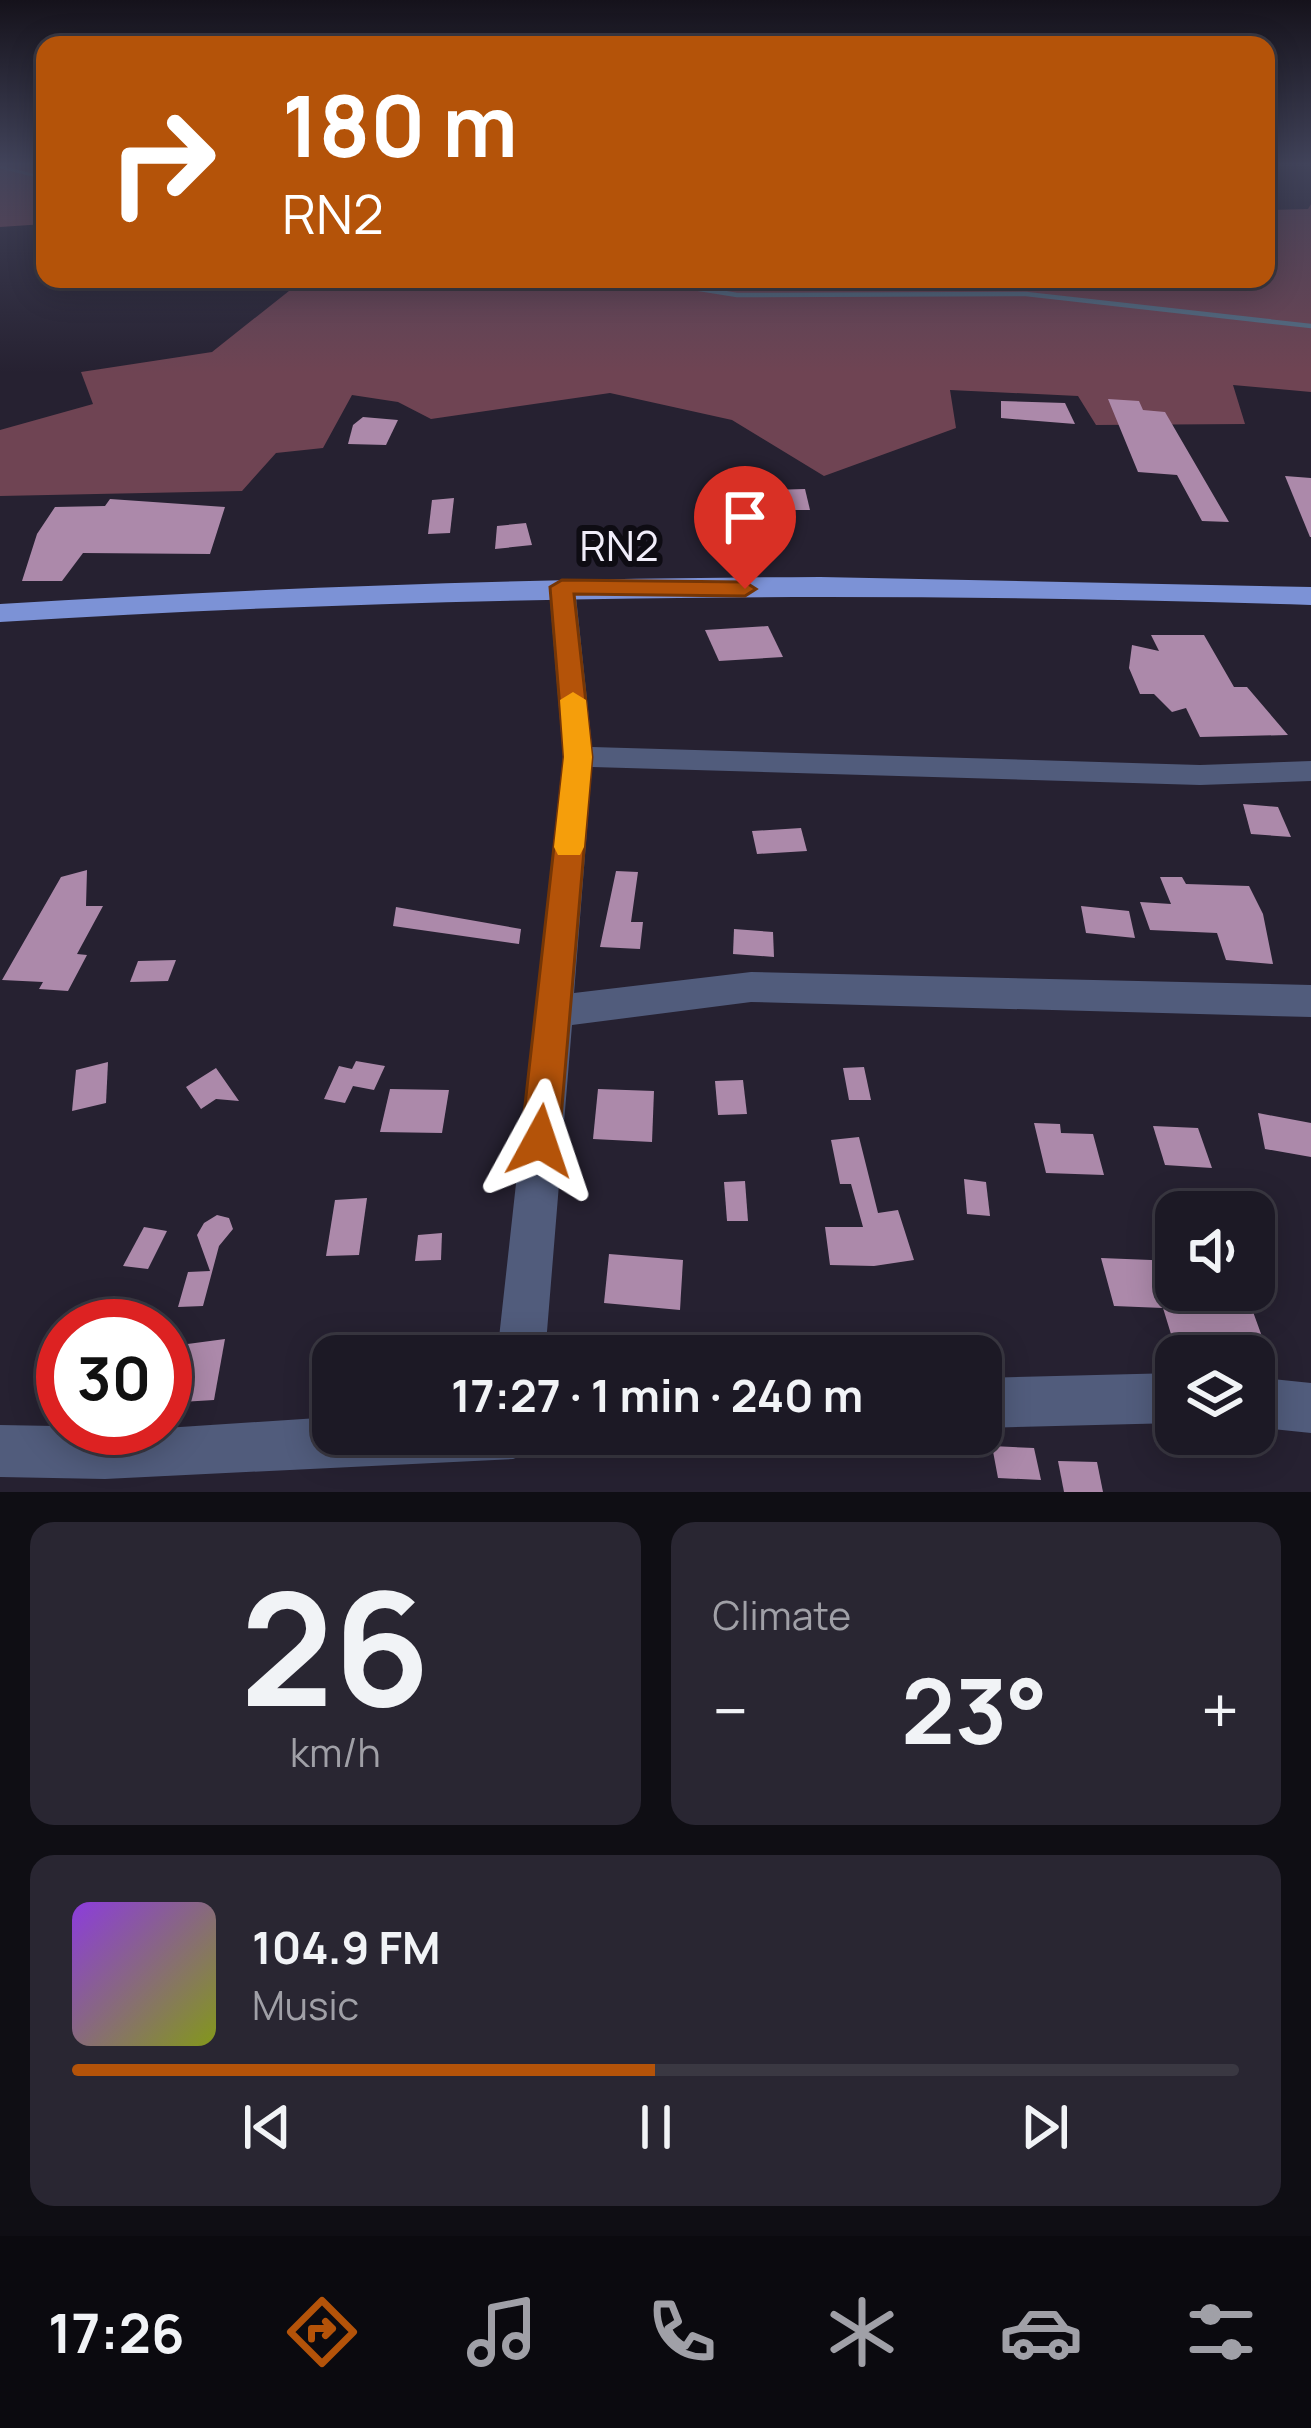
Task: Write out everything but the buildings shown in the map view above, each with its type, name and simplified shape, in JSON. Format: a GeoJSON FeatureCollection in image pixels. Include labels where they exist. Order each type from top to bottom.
{"type":"FeatureCollection","features":[{"type":"Feature","properties":{"kind":"main road","name":"RN2"},"geometry":{"type":"LineString","coordinates":[[0,614],[147,603],[562,587],[1311,596]]}},
{"type":"Feature","properties":{"kind":"street"},"geometry":{"type":"LineString","coordinates":[[523,1335],[578,757],[562,587]]}},
{"type":"Feature","properties":{"kind":"street"},"geometry":{"type":"LineString","coordinates":[[578,757],[1200,775],[1311,771]]}},
{"type":"Feature","properties":{"kind":"street"},"geometry":{"type":"LineString","coordinates":[[551,1012],[751,987],[1311,1001]]}},
{"type":"Feature","properties":{"kind":"street"},"geometry":{"type":"LineString","coordinates":[[1002,1402],[1155,1398]]}},
{"type":"Feature","properties":{"kind":"street"},"geometry":{"type":"LineString","coordinates":[[1275,1404],[1311,1408]]}},
{"type":"Feature","properties":{"kind":"street"},"geometry":{"type":"LineString","coordinates":[[0,1451],[105,1454],[312,1444]]}},
{"type":"Feature","properties":{"kind":"shaded area"},"geometry":{"type":"Polygon","coordinates":[[[1275,234],[1311,234],[1311,392],[1233,385],[1245,424],[1096,425],[1078,396],[950,390],[956,428],[824,476],[732,420],[610,393],[431,419],[398,402],[352,395],[323,448],[276,453],[242,491],[0,496],[0,430],[93,404],[81,372],[212,352],[293,288],[1275,288],[1275,234]]]}},
{"type":"Feature","properties":{"kind":"waterway"},"geometry":{"type":"LineString","coordinates":[[693,288],[737,295],[1026,294],[1311,326]]}},
{"type":"Feature","properties":{"kind":"slow traffic"},"geometry":{"type":"LineString","coordinates":[[569,847],[578,757],[573,700]]}},
{"type":"Feature","properties":{"kind":"route"},"geometry":{"type":"LineString","coordinates":[[540,1141],[578,757],[562,587],[745,589]]}}]}
